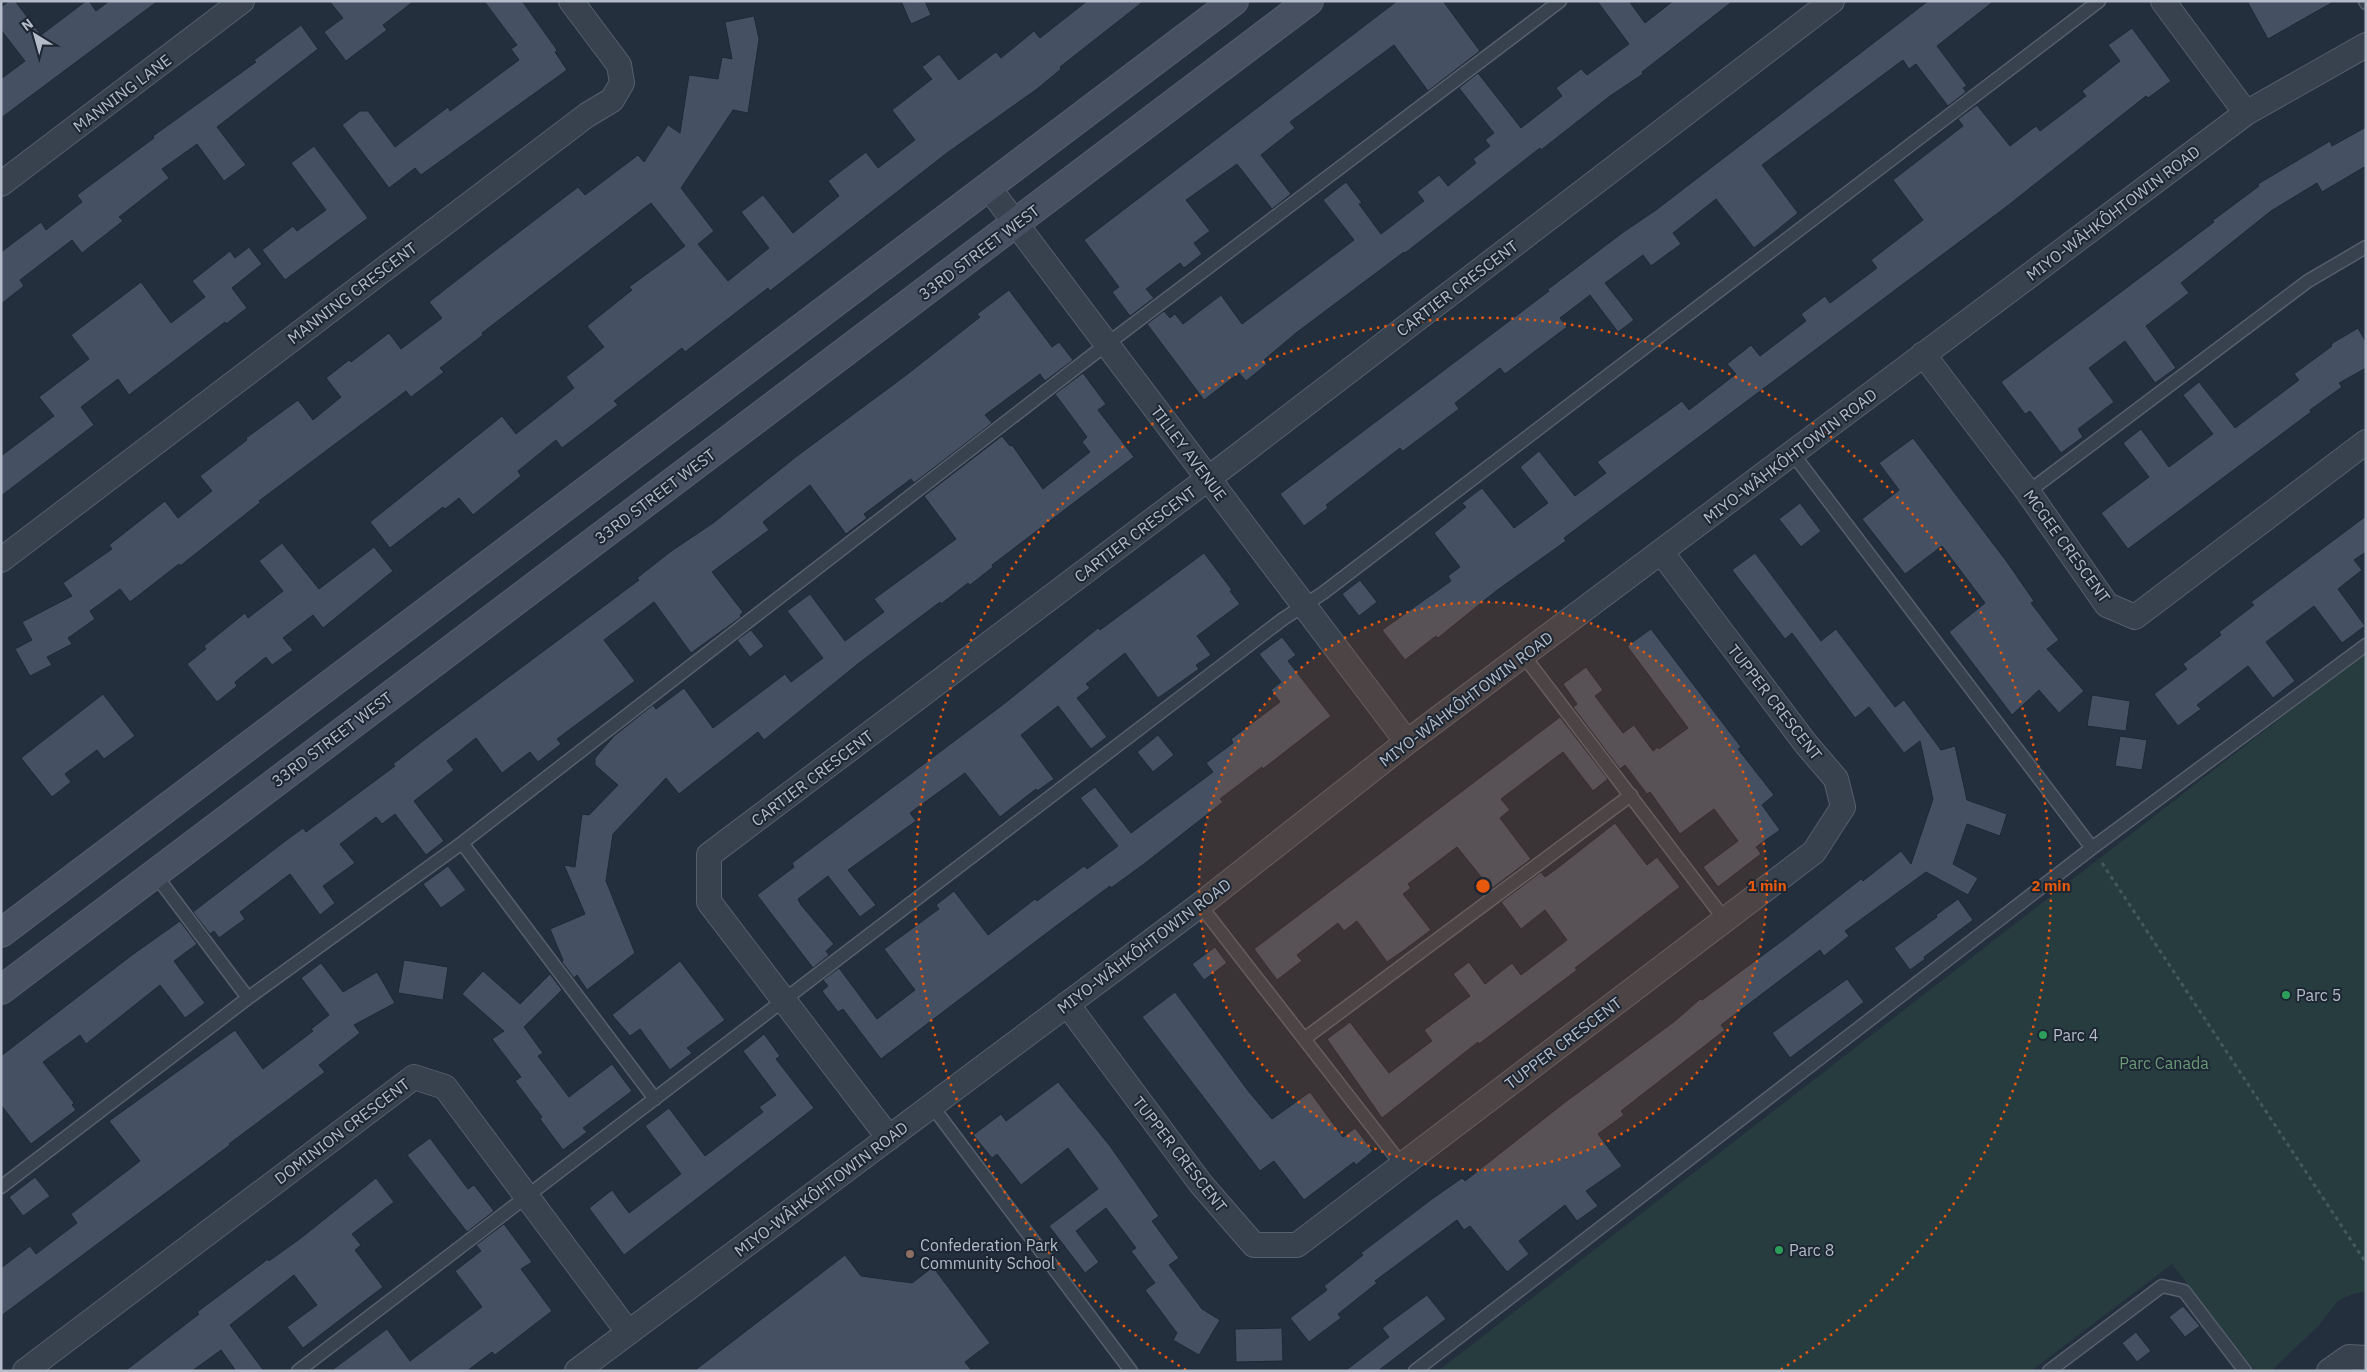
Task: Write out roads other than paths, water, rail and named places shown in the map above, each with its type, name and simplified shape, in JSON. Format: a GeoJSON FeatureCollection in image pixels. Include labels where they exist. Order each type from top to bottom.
{"type":"FeatureCollection","features":[{"type":"Feature","properties":{"kind":"main road"},"geometry":{"type":"LineString","coordinates":[[1,933],[1234,1]]}},
{"type":"Feature","properties":{"kind":"main road","name":"33RD STREET WEST"},"geometry":{"type":"LineString","coordinates":[[1,990],[1309,1]]}},
{"type":"Feature","properties":{"kind":"street","name":"MANNING LANE"},"geometry":{"type":"LineString","coordinates":[[1,184],[242,1]]}},
{"type":"Feature","properties":{"kind":"street","name":"MANNING CRESCENT"},"geometry":{"type":"LineString","coordinates":[[1,560],[587,115],[612,100],[622,83],[619,65],[571,1]]}},
{"type":"Feature","properties":{"kind":"street","name":"CARTIER CRESCENT"},"geometry":{"type":"LineString","coordinates":[[889,1138],[709,902],[709,855],[1208,478],[1832,1]]}},
{"type":"Feature","properties":{"kind":"street"},"geometry":{"type":"LineString","coordinates":[[2163,1],[2246,113]]}},
{"type":"Feature","properties":{"kind":"street","name":"MIYO-WÂHKÔHTOWIN ROAD"},"geometry":{"type":"LineString","coordinates":[[577,1371],[1200,905],[1407,742],[1662,553],[1923,354],[2246,113],[2366,45]]}},
{"type":"Feature","properties":{"kind":"street","name":"TILLEY AVENUE"},"geometry":{"type":"LineString","coordinates":[[988,188],[1407,742]]}},
{"type":"Feature","properties":{"kind":"street","name":"MCGEE CRESCENT"},"geometry":{"type":"LineString","coordinates":[[1923,354],[2028,492],[2108,605],[2135,616],[2366,442]]}},
{"type":"Feature","properties":{"kind":"street","name":"TUPPER CRESCENT"},"geometry":{"type":"LineString","coordinates":[[1066,1004],[1201,1184],[1254,1245],[1297,1245],[1814,852],[1843,807],[1836,779],[1806,744],[1662,553]]}},
{"type":"Feature","properties":{"kind":"street","name":"DOMINION CRESCENT"},"geometry":{"type":"LineString","coordinates":[[25,1371],[414,1077],[445,1087],[628,1332]]}},
{"type":"Feature","properties":{"kind":"street"},"geometry":{"type":"LineString","coordinates":[[2329,1371],[2348,1357],[2366,1358]]}},
{"type":"Feature","properties":{"kind":"lane"},"geometry":{"type":"LineString","coordinates":[[1,1187],[248,998],[462,842],[1086,360],[1108,346],[1560,1]]}},
{"type":"Feature","properties":{"kind":"lane"},"geometry":{"type":"LineString","coordinates":[[298,1371],[528,1197],[782,1000],[1304,605],[1324,593],[2099,1]]}},
{"type":"Feature","properties":{"kind":"lane"},"geometry":{"type":"LineString","coordinates":[[2028,492],[2308,281],[2366,247]]}},
{"type":"Feature","properties":{"kind":"lane"},"geometry":{"type":"LineString","coordinates":[[1793,454],[2092,848]]}},
{"type":"Feature","properties":{"kind":"lane"},"geometry":{"type":"LineString","coordinates":[[1415,1371],[2092,848],[2366,645]]}},
{"type":"Feature","properties":{"kind":"lane"},"geometry":{"type":"LineString","coordinates":[[1524,656],[1726,920]]}},
{"type":"Feature","properties":{"kind":"lane"},"geometry":{"type":"LineString","coordinates":[[1304,1039],[1630,795]]}},
{"type":"Feature","properties":{"kind":"lane"},"geometry":{"type":"LineString","coordinates":[[462,842],[655,1099]]}},
{"type":"Feature","properties":{"kind":"lane"},"geometry":{"type":"LineString","coordinates":[[154,873],[248,998]]}},
{"type":"Feature","properties":{"kind":"lane"},"geometry":{"type":"LineString","coordinates":[[1200,905],[1402,1165]]}},
{"type":"Feature","properties":{"kind":"lane"},"geometry":{"type":"LineString","coordinates":[[932,1106],[1131,1371]]}},
{"type":"Feature","properties":{"kind":"lane"},"geometry":{"type":"LineString","coordinates":[[2049,1371],[2162,1286],[2184,1291],[2245,1371]]}},
{"type":"Feature","properties":{"kind":"place","name":"Parc 5"},"geometry":{"type":"Point","coordinates":[2286,995]}},
{"type":"Feature","properties":{"kind":"place","name":"Parc 4"},"geometry":{"type":"Point","coordinates":[2043,1035]}},
{"type":"Feature","properties":{"kind":"place","name":"Parc 8"},"geometry":{"type":"Point","coordinates":[1779,1250]}},
{"type":"Feature","properties":{"kind":"place","name":"Confederation Park Community School"},"geometry":{"type":"Point","coordinates":[910,1254]}},
{"type":"Feature","properties":{"kind":"park label","name":"Parc Canada"},"geometry":{"type":"Point","coordinates":[2164,1063]}}]}
